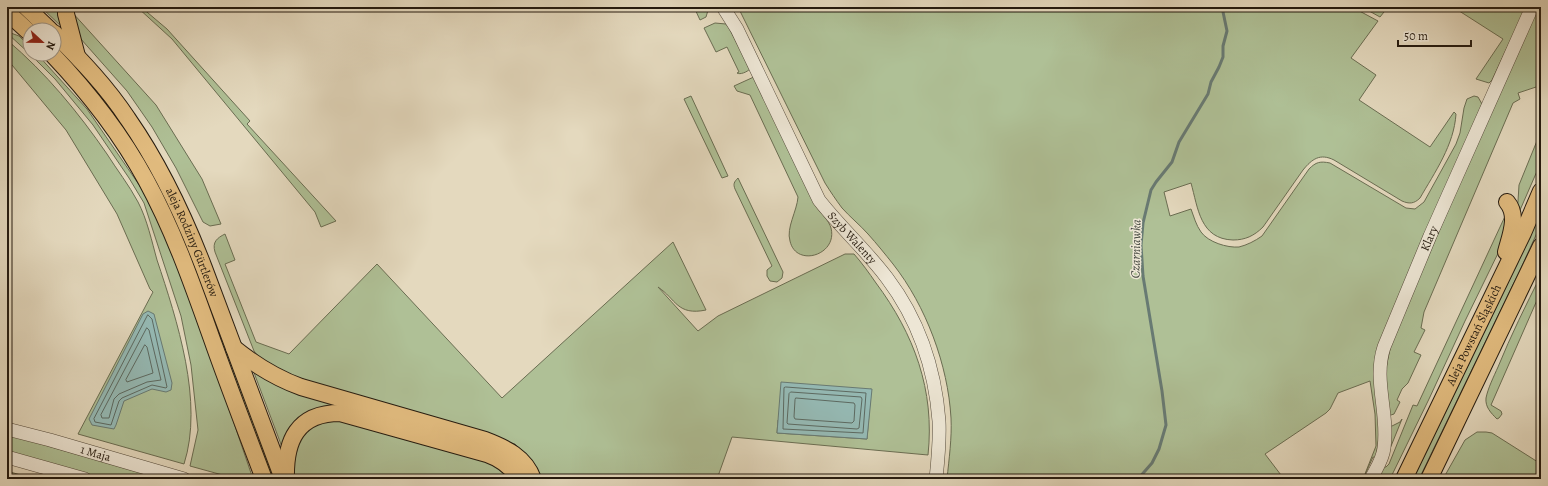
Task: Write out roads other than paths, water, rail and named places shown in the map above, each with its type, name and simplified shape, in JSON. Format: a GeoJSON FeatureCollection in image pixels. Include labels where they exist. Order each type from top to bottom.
{"type":"FeatureCollection","features":[{"type":"Feature","properties":{"kind":"main road"},"geometry":{"type":"LineString","coordinates":[[26,7],[42,22]]}},
{"type":"Feature","properties":{"kind":"main road"},"geometry":{"type":"LineString","coordinates":[[66,7],[66,14],[76,56]]}},
{"type":"Feature","properties":{"kind":"main road"},"geometry":{"type":"LineString","coordinates":[[7,12],[22,26]]}},
{"type":"Feature","properties":{"kind":"main road"},"geometry":{"type":"LineString","coordinates":[[7,28],[22,31]]}},
{"type":"Feature","properties":{"kind":"main road","name":"aleja Rodziny Gürtlerów"},"geometry":{"type":"LineString","coordinates":[[62,42],[98,80],[128,118],[160,171],[192,237],[283,479]]}},
{"type":"Feature","properties":{"kind":"main road","name":"aleja Rodziny Gürtlerów"},"geometry":{"type":"LineString","coordinates":[[59,62],[92,98],[113,127],[146,179],[189,274],[264,479]]}},
{"type":"Feature","properties":{"kind":"main road","name":"Aleja Powstań Śląskich"},"geometry":{"type":"LineString","coordinates":[[1404,479],[1496,289],[1541,191]]}},
{"type":"Feature","properties":{"kind":"main road"},"geometry":{"type":"LineString","coordinates":[[1496,289],[1513,221],[1512,210],[1507,202]]}},
{"type":"Feature","properties":{"kind":"main road","name":"Aleja Powstań Śląskich"},"geometry":{"type":"LineString","coordinates":[[1429,479],[1541,246]]}},
{"type":"Feature","properties":{"kind":"main road"},"geometry":{"type":"LineString","coordinates":[[233,347],[254,363],[282,380],[301,387],[485,440],[505,448],[526,464],[533,479]]}},
{"type":"Feature","properties":{"kind":"main road"},"geometry":{"type":"LineString","coordinates":[[286,479],[286,462],[290,442],[296,430],[304,423],[317,416],[331,413],[340,413],[500,458],[509,466],[519,479]]}},
{"type":"Feature","properties":{"kind":"street","name":"Szyb Walenty"},"geometry":{"type":"LineString","coordinates":[[723,7],[737,29],[819,200],[831,216],[886,277],[906,306],[928,358],[934,384],[939,422],[936,479]]}},
{"type":"Feature","properties":{"kind":"street","name":"Klary"},"geometry":{"type":"LineString","coordinates":[[1371,479],[1382,456],[1384,443],[1384,421],[1379,373],[1381,355],[1437,218],[1532,7]]}},
{"type":"Feature","properties":{"kind":"street","name":"1 Maja"},"geometry":{"type":"LineString","coordinates":[[7,429],[50,440],[169,477],[184,479]]}},
{"type":"Feature","properties":{"kind":"street"},"geometry":{"type":"LineString","coordinates":[[7,457],[85,479]]}},
{"type":"Feature","properties":{"kind":"water"},"geometry":{"type":"Polygon","coordinates":[[[148,311],[154,314],[172,383],[171,390],[166,392],[152,389],[124,401],[114,429],[92,425],[89,419],[143,314],[148,311]]]}},
{"type":"Feature","properties":{"kind":"water"},"geometry":{"type":"Polygon","coordinates":[[[781,382],[872,389],[867,439],[777,433],[781,382]]]}},
{"type":"Feature","properties":{"kind":"waterway","name":"Czarniawka"},"geometry":{"type":"LineString","coordinates":[[1138,479],[1152,463],[1159,449],[1166,425],[1162,391],[1143,276],[1141,245],[1143,223],[1151,190],[1172,162],[1179,142],[1208,94],[1211,82],[1223,57],[1223,46],[1227,31],[1222,7]]}}]}
